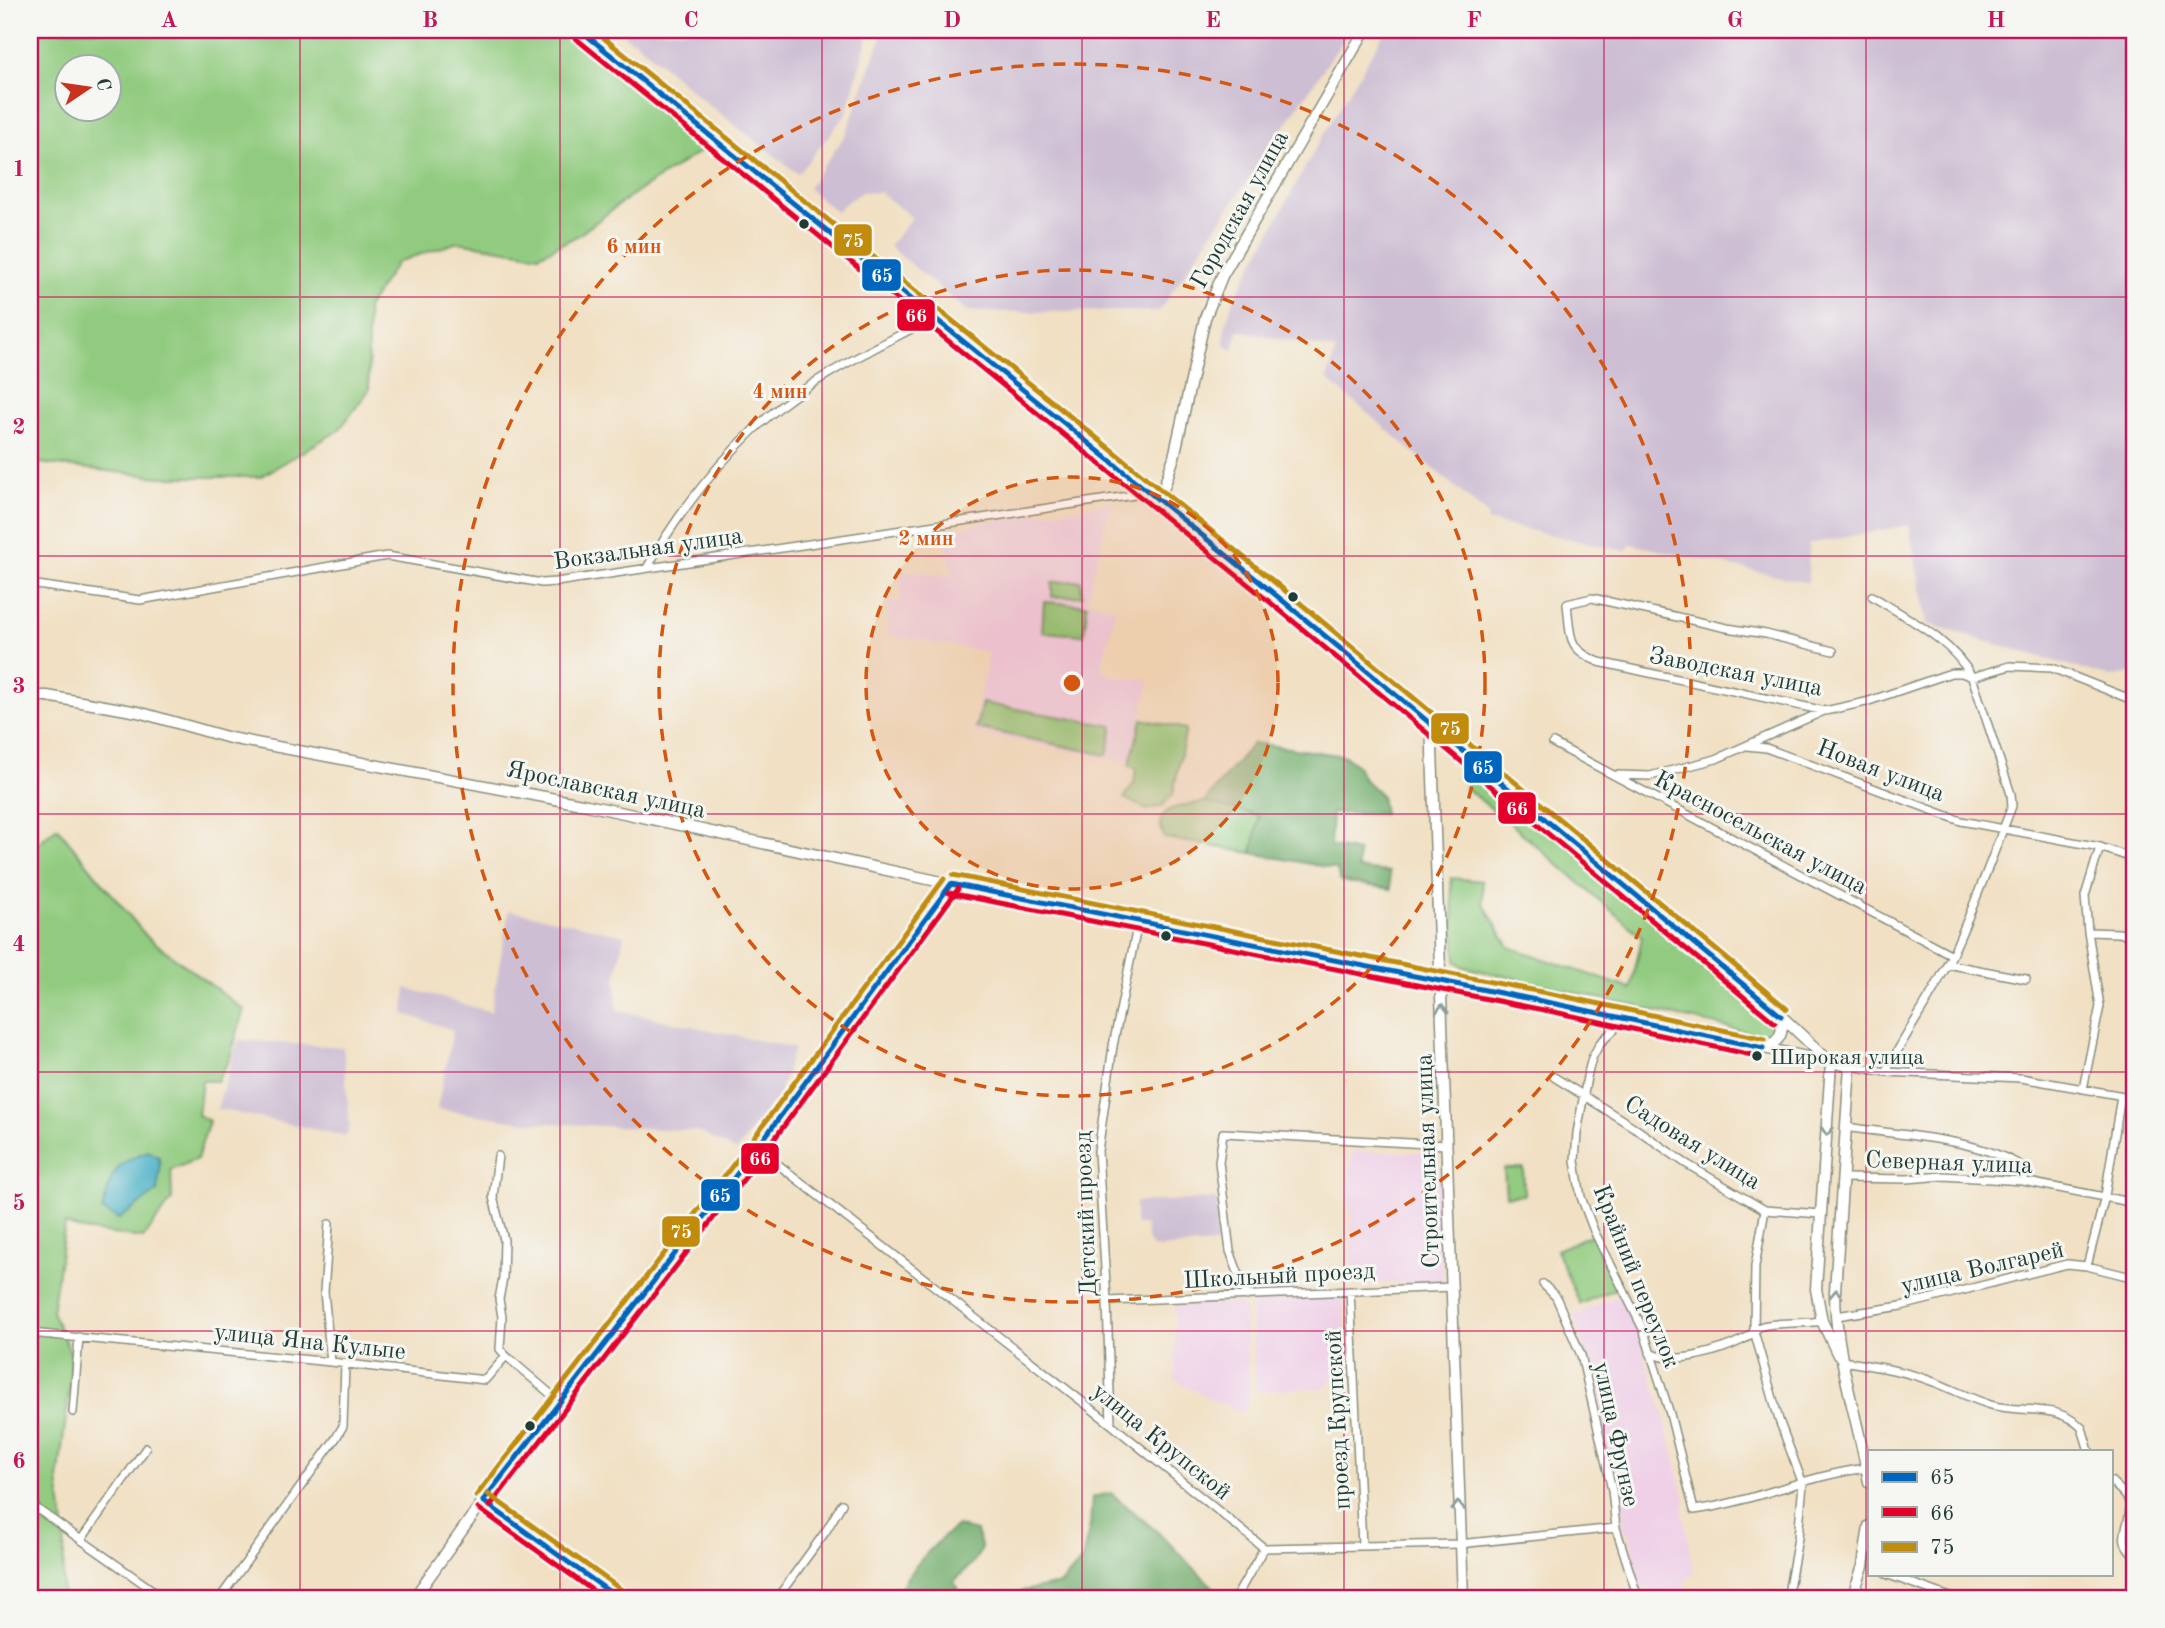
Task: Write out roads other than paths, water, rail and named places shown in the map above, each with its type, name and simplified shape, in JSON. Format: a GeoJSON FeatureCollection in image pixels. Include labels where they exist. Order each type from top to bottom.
{"type":"FeatureCollection","features":[{"type":"Feature","properties":{"kind":"main road"},"geometry":{"type":"LineString","coordinates":[[580,30],[1431,722],[1781,1016],[1831,1063],[1816,1289],[1822,1321],[1842,1361]]}},
{"type":"Feature","properties":{"kind":"main road","name":"Городская улица"},"geometry":{"type":"LineString","coordinates":[[1160,502],[1174,457],[1205,318],[1222,276],[1365,30]]}},
{"type":"Feature","properties":{"kind":"main road","name":"Ярославская улица"},"geometry":{"type":"LineString","coordinates":[[30,696],[47,696],[138,712],[230,738],[587,805],[951,884],[1441,981],[1850,1066]]}},
{"type":"Feature","properties":{"kind":"main road","name":"Строительная улица"},"geometry":{"type":"LineString","coordinates":[[1431,722],[1463,1598]]}},
{"type":"Feature","properties":{"kind":"main road"},"geometry":{"type":"LineString","coordinates":[[414,1598],[483,1502],[757,1148],[951,884]]}},
{"type":"Feature","properties":{"kind":"main road"},"geometry":{"type":"LineString","coordinates":[[1763,1048],[1777,1042],[1782,1035],[1781,1016]]}},
{"type":"Feature","properties":{"kind":"main road"},"geometry":{"type":"LineString","coordinates":[[1850,1066],[1835,1291],[1836,1316],[1842,1361],[1868,1475]]}},
{"type":"Feature","properties":{"kind":"main road"},"geometry":{"type":"LineString","coordinates":[[483,1502],[618,1598]]}},
{"type":"Feature","properties":{"kind":"main road"},"geometry":{"type":"LineString","coordinates":[[1852,1598],[1866,1567],[1868,1540]]}},
{"type":"Feature","properties":{"kind":"street"},"geometry":{"type":"LineString","coordinates":[[647,568],[661,543],[732,451],[771,414],[876,346],[934,317]]}},
{"type":"Feature","properties":{"kind":"street","name":"Вокзальная улица"},"geometry":{"type":"LineString","coordinates":[[30,584],[140,600],[387,556],[542,583],[1148,493]]}},
{"type":"Feature","properties":{"kind":"street"},"geometry":{"type":"LineString","coordinates":[[1872,596],[1952,649],[1963,661],[1972,677],[2011,794],[2011,806],[2003,829],[1952,955],[1925,1008],[1898,1048],[1886,1072]]}},
{"type":"Feature","properties":{"kind":"street","name":"Заводская улица"},"geometry":{"type":"LineString","coordinates":[[1833,651],[1766,634],[1592,598],[1567,604],[1574,646],[1582,655],[1600,662],[1825,711],[1866,702],[1951,673],[1972,677],[2010,666],[2052,668],[2135,701]]}},
{"type":"Feature","properties":{"kind":"street"},"geometry":{"type":"LineString","coordinates":[[1616,775],[1650,776],[1716,759],[1825,711]]}},
{"type":"Feature","properties":{"kind":"street","name":"Красносельская улица"},"geometry":{"type":"LineString","coordinates":[[1552,743],[1952,955]]}},
{"type":"Feature","properties":{"kind":"street","name":"Новая улица"},"geometry":{"type":"LineString","coordinates":[[1747,746],[1766,748],[1961,821],[2101,847],[2135,859]]}},
{"type":"Feature","properties":{"kind":"street"},"geometry":{"type":"LineString","coordinates":[[2084,1088],[2100,1006],[2085,897],[2101,847]]}},
{"type":"Feature","properties":{"kind":"street","name":"Детский проезд"},"geometry":{"type":"LineString","coordinates":[[1111,1424],[1098,1150],[1113,1046],[1138,922]]}},
{"type":"Feature","properties":{"kind":"street"},"geometry":{"type":"LineString","coordinates":[[2088,932],[2135,936]]}},
{"type":"Feature","properties":{"kind":"street"},"geometry":{"type":"LineString","coordinates":[[1947,964],[2026,979]]}},
{"type":"Feature","properties":{"kind":"street","name":"Крайний переулок"},"geometry":{"type":"LineString","coordinates":[[1618,1018],[1614,1030],[1600,1043],[1592,1058],[1583,1095],[1575,1161],[1581,1197],[1594,1231],[1643,1329],[1670,1414],[1694,1510],[1722,1506],[1803,1484]]}},
{"type":"Feature","properties":{"kind":"street"},"geometry":{"type":"LineString","coordinates":[[1850,1066],[1886,1072],[2021,1078],[2135,1098]]}},
{"type":"Feature","properties":{"kind":"street","name":"Садовая улица"},"geometry":{"type":"LineString","coordinates":[[1554,1077],[1685,1163],[1765,1210],[1821,1214]]}},
{"type":"Feature","properties":{"kind":"street"},"geometry":{"type":"LineString","coordinates":[[2087,1266],[2105,1196],[2121,1096]]}},
{"type":"Feature","properties":{"kind":"street"},"geometry":{"type":"LineString","coordinates":[[1846,1127],[1928,1138],[1990,1153],[2012,1160],[2023,1167],[2023,1181]]}},
{"type":"Feature","properties":{"kind":"street"},"geometry":{"type":"LineString","coordinates":[[1247,1296],[1230,1251],[1219,1162],[1223,1133],[1447,1145]]}},
{"type":"Feature","properties":{"kind":"street","name":"улица Крупской"},"geometry":{"type":"LineString","coordinates":[[757,1148],[1111,1424],[1264,1548]]}},
{"type":"Feature","properties":{"kind":"street"},"geometry":{"type":"LineString","coordinates":[[498,1156],[493,1197],[504,1240],[504,1269],[499,1299],[502,1317],[500,1349],[560,1402]]}},
{"type":"Feature","properties":{"kind":"street","name":"Северная улица"},"geometry":{"type":"LineString","coordinates":[[1843,1178],[1907,1179],[1943,1176],[2023,1181],[2135,1203]]}},
{"type":"Feature","properties":{"kind":"street"},"geometry":{"type":"LineString","coordinates":[[1765,1210],[1755,1266],[1754,1331],[1779,1420],[1803,1484],[1803,1502],[1788,1588],[1790,1598]]}},
{"type":"Feature","properties":{"kind":"street"},"geometry":{"type":"LineString","coordinates":[[329,1223],[324,1292],[331,1362]]}},
{"type":"Feature","properties":{"kind":"street","name":"улица Волгарей"},"geometry":{"type":"LineString","coordinates":[[1836,1316],[1901,1306],[2067,1264],[2135,1278]]}},
{"type":"Feature","properties":{"kind":"street","name":"улица Фрунзе"},"geometry":{"type":"LineString","coordinates":[[1543,1284],[1556,1297],[1581,1355],[1612,1490],[1616,1528],[1638,1598]]}},
{"type":"Feature","properties":{"kind":"street","name":"Школьный проезд"},"geometry":{"type":"LineString","coordinates":[[1107,1301],[1453,1287]]}},
{"type":"Feature","properties":{"kind":"street","name":"проезд Крупской"},"geometry":{"type":"LineString","coordinates":[[1350,1292],[1362,1546]]}},
{"type":"Feature","properties":{"kind":"street"},"geometry":{"type":"LineString","coordinates":[[1650,1353],[1658,1357],[1678,1359],[1747,1338],[1761,1326],[1822,1321]]}},
{"type":"Feature","properties":{"kind":"street","name":"улица Яна Кульпе"},"geometry":{"type":"LineString","coordinates":[[30,1333],[485,1380],[506,1356]]}},
{"type":"Feature","properties":{"kind":"street"},"geometry":{"type":"LineString","coordinates":[[73,1412],[79,1337]]}},
{"type":"Feature","properties":{"kind":"street"},"geometry":{"type":"LineString","coordinates":[[1842,1361],[1931,1380],[1991,1405],[2036,1408],[2063,1415],[2082,1428],[2089,1450]]}},
{"type":"Feature","properties":{"kind":"street"},"geometry":{"type":"LineString","coordinates":[[220,1598],[336,1438],[342,1426],[345,1364]]}},
{"type":"Feature","properties":{"kind":"street"},"geometry":{"type":"LineString","coordinates":[[81,1540],[146,1448]]}},
{"type":"Feature","properties":{"kind":"street"},"geometry":{"type":"LineString","coordinates":[[1803,1484],[1834,1474],[1867,1468]]}},
{"type":"Feature","properties":{"kind":"street"},"geometry":{"type":"LineString","coordinates":[[2112,1482],[2130,1503],[2124,1541],[2135,1555]]}},
{"type":"Feature","properties":{"kind":"street"},"geometry":{"type":"LineString","coordinates":[[30,1504],[164,1598]]}},
{"type":"Feature","properties":{"kind":"street"},"geometry":{"type":"LineString","coordinates":[[777,1598],[826,1531],[842,1504]]}},
{"type":"Feature","properties":{"kind":"street"},"geometry":{"type":"LineString","coordinates":[[1238,1598],[1236,1597],[1264,1548],[1460,1544],[1616,1528]]}},
{"type":"Feature","properties":{"kind":"street"},"geometry":{"type":"LineString","coordinates":[[1892,1576],[1953,1598]]}},
{"type":"Feature","properties":{"kind":"street"},"geometry":{"type":"LineString","coordinates":[[2133,1598],[2135,1590]]}},
{"type":"Feature","properties":{"kind":"water"},"geometry":{"type":"Polygon","coordinates":[[[148,1151],[159,1157],[157,1192],[119,1219],[102,1210],[115,1172],[126,1161],[148,1151]]]}},
{"type":"Feature","properties":{"kind":"place","name":"Широкая улица"},"geometry":{"type":"Point","coordinates":[1757,1056]}}]}
